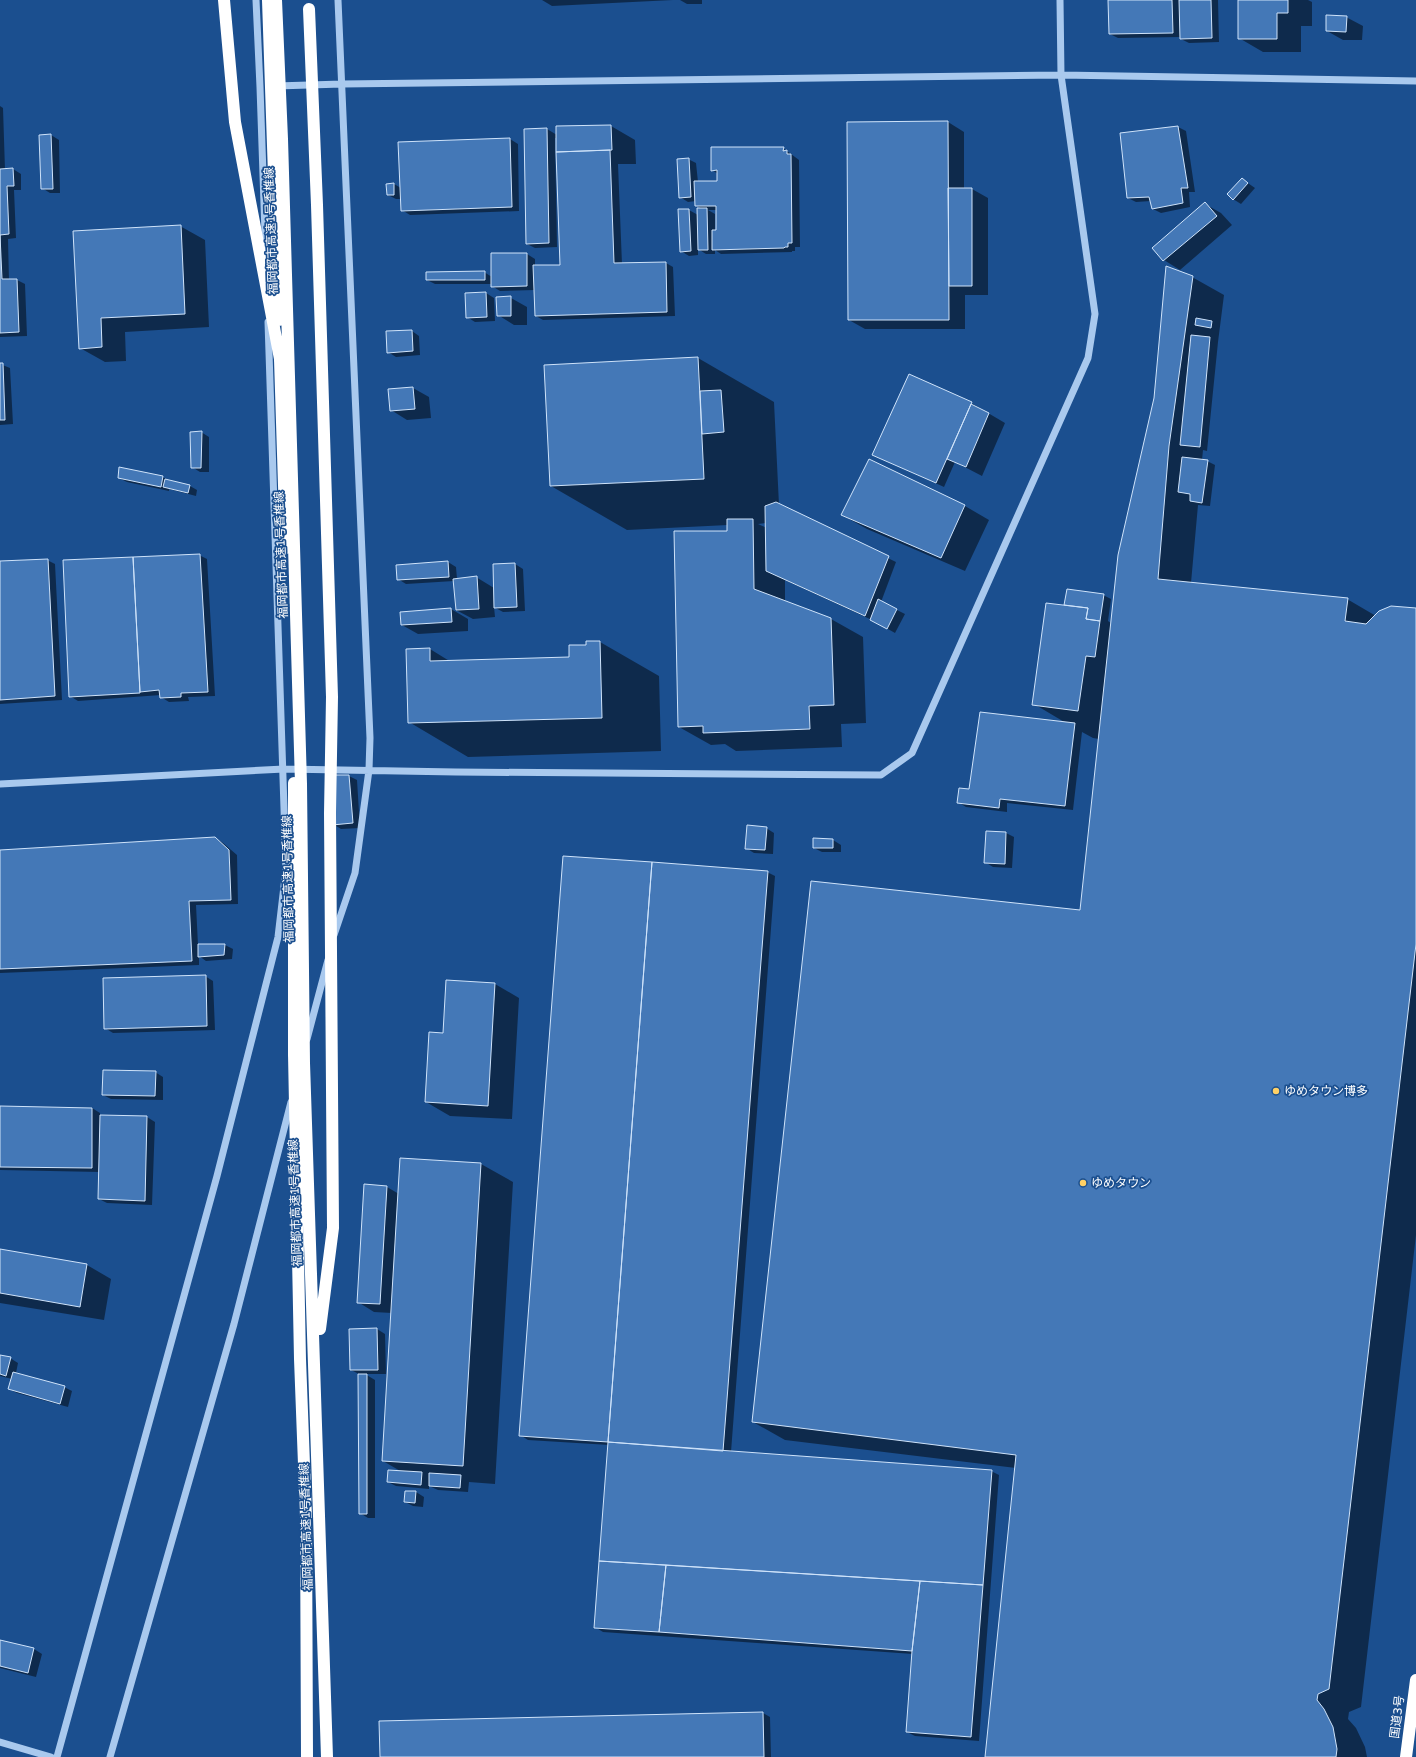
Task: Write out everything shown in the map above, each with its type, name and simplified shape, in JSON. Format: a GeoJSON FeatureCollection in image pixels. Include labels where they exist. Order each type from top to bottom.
{"type":"FeatureCollection","features":[{"type":"Feature","properties":{"kind":"highway"},"geometry":{"type":"LineString","coordinates":[[224,0],[235,122],[280,359]]}},
{"type":"Feature","properties":{"kind":"highway","name":"福岡都市高速1号香椎線"},"geometry":{"type":"LineString","coordinates":[[268,0],[294,783],[294,1054],[300,1359],[306,1517],[307,1757]]}},
{"type":"Feature","properties":{"kind":"highway","name":"福岡都市高速1号香椎線"},"geometry":{"type":"LineString","coordinates":[[276,0],[282,139],[301,784],[304,1063],[327,1757]]}},
{"type":"Feature","properties":{"kind":"highway"},"geometry":{"type":"LineString","coordinates":[[310,5],[332,697],[330,829],[333,1228],[315,1361]]}},
{"type":"Feature","properties":{"kind":"highway","name":"国道3号"},"geometry":{"type":"LineString","coordinates":[[1406,1757],[1416,1680]]}},
{"type":"Feature","properties":{"kind":"street"},"geometry":{"type":"LineString","coordinates":[[57,1757],[212,1192],[278,937],[286,869],[284,769],[256,0]]}},
{"type":"Feature","properties":{"kind":"street"},"geometry":{"type":"LineString","coordinates":[[110,1757],[234,1324],[335,932],[355,873],[368,770],[370,730],[338,0]]}},
{"type":"Feature","properties":{"kind":"street"},"geometry":{"type":"LineString","coordinates":[[0,784],[284,769],[881,775],[912,753],[1088,358],[1095,314],[1061,75],[1060,0]]}},
{"type":"Feature","properties":{"kind":"street"},"geometry":{"type":"LineString","coordinates":[[260,87],[342,84],[1061,75],[1416,82]]}},
{"type":"Feature","properties":{"kind":"street"},"geometry":{"type":"LineString","coordinates":[[0,1742],[51,1757]]}},
{"type":"Feature","properties":{"kind":"building"},"geometry":{"type":"Polygon","coordinates":[[[1108,0],[1172,0],[1173,33],[1109,34],[1108,0]]]}},
{"type":"Feature","properties":{"kind":"building"},"geometry":{"type":"Polygon","coordinates":[[[1179,0],[1211,0],[1212,38],[1180,39],[1179,0]]]}},
{"type":"Feature","properties":{"kind":"building"},"geometry":{"type":"Polygon","coordinates":[[[1238,0],[1288,0],[1288,13],[1277,13],[1277,39],[1238,39],[1238,0]]]}},
{"type":"Feature","properties":{"kind":"building"},"geometry":{"type":"Polygon","coordinates":[[[1326,15],[1347,16],[1346,32],[1326,31],[1326,15]]]}},
{"type":"Feature","properties":{"kind":"building"},"geometry":{"type":"Polygon","coordinates":[[[948,121],[949,320],[848,320],[847,122],[948,121]]]}},
{"type":"Feature","properties":{"kind":"building"},"geometry":{"type":"Polygon","coordinates":[[[611,125],[612,150],[556,152],[556,126],[611,125]]]}},
{"type":"Feature","properties":{"kind":"building"},"geometry":{"type":"Polygon","coordinates":[[[1178,126],[1188,188],[1181,188],[1183,203],[1152,209],[1149,197],[1127,198],[1120,133],[1178,126]]]}},
{"type":"Feature","properties":{"kind":"building"},"geometry":{"type":"Polygon","coordinates":[[[547,128],[549,243],[526,244],[524,129],[547,128]]]}},
{"type":"Feature","properties":{"kind":"building"},"geometry":{"type":"Polygon","coordinates":[[[51,134],[53,189],[41,189],[39,135],[51,134]]]}},
{"type":"Feature","properties":{"kind":"building"},"geometry":{"type":"Polygon","coordinates":[[[510,138],[512,207],[401,211],[398,142],[510,138]]]}},
{"type":"Feature","properties":{"kind":"building"},"geometry":{"type":"Polygon","coordinates":[[[711,147],[784,147],[783,151],[787,150],[787,154],[791,154],[792,243],[788,243],[788,247],[712,250],[712,230],[716,230],[716,206],[695,206],[694,181],[717,181],[717,170],[711,171],[711,147]]]}},
{"type":"Feature","properties":{"kind":"building"},"geometry":{"type":"Polygon","coordinates":[[[610,150],[614,263],[666,262],[667,312],[535,316],[533,265],[560,265],[556,152],[610,150]]]}},
{"type":"Feature","properties":{"kind":"building"},"geometry":{"type":"Polygon","coordinates":[[[689,158],[691,197],[679,198],[677,159],[689,158]]]}},
{"type":"Feature","properties":{"kind":"building"},"geometry":{"type":"Polygon","coordinates":[[[13,168],[14,186],[7,186],[9,234],[0,235],[0,169],[13,168]]]}},
{"type":"Feature","properties":{"kind":"building"},"geometry":{"type":"Polygon","coordinates":[[[1242,178],[1248,183],[1233,200],[1227,194],[1242,178]]]}},
{"type":"Feature","properties":{"kind":"building"},"geometry":{"type":"Polygon","coordinates":[[[394,183],[394,195],[387,195],[386,184],[394,183]]]}},
{"type":"Feature","properties":{"kind":"building"},"geometry":{"type":"Polygon","coordinates":[[[948,188],[972,188],[972,286],[949,286],[948,188]]]}},
{"type":"Feature","properties":{"kind":"building"},"geometry":{"type":"Polygon","coordinates":[[[1205,202],[1217,216],[1163,261],[1152,248],[1205,202]]]}},
{"type":"Feature","properties":{"kind":"building"},"geometry":{"type":"Polygon","coordinates":[[[697,208],[707,208],[708,250],[698,250],[697,208]]]}},
{"type":"Feature","properties":{"kind":"building"},"geometry":{"type":"Polygon","coordinates":[[[678,209],[689,209],[691,251],[680,252],[678,209]]]}},
{"type":"Feature","properties":{"kind":"building"},"geometry":{"type":"Polygon","coordinates":[[[181,225],[185,314],[101,318],[102,347],[79,349],[73,231],[181,225]]]}},
{"type":"Feature","properties":{"kind":"building"},"geometry":{"type":"Polygon","coordinates":[[[0,235],[2,279],[17,279],[19,332],[0,333],[0,235]]]}},
{"type":"Feature","properties":{"kind":"building"},"geometry":{"type":"Polygon","coordinates":[[[491,253],[527,253],[527,286],[491,287],[491,253]]]}},
{"type":"Feature","properties":{"kind":"building","name":"ゆめタウン"},"geometry":{"type":"Polygon","coordinates":[[[1166,266],[1193,276],[1169,446],[1158,579],[1348,598],[1345,621],[1366,624],[1379,611],[1391,606],[1416,608],[1416,944],[1329,1689],[1318,1694],[1317,1700],[1324,1709],[1333,1727],[1337,1749],[1336,1757],[985,1757],[1016,1455],[752,1422],[811,881],[1080,910],[1118,555],[1154,398],[1166,266]]]}},
{"type":"Feature","properties":{"kind":"building"},"geometry":{"type":"Polygon","coordinates":[[[485,271],[485,280],[426,280],[426,272],[485,271]]]}},
{"type":"Feature","properties":{"kind":"building"},"geometry":{"type":"Polygon","coordinates":[[[486,292],[487,317],[466,318],[465,293],[486,292]]]}},
{"type":"Feature","properties":{"kind":"building"},"geometry":{"type":"Polygon","coordinates":[[[511,296],[511,316],[497,316],[496,297],[511,296]]]}},
{"type":"Feature","properties":{"kind":"building"},"geometry":{"type":"Polygon","coordinates":[[[1196,318],[1212,321],[1211,328],[1195,325],[1196,318]]]}},
{"type":"Feature","properties":{"kind":"building"},"geometry":{"type":"Polygon","coordinates":[[[412,330],[413,351],[387,353],[386,331],[412,330]]]}},
{"type":"Feature","properties":{"kind":"building"},"geometry":{"type":"Polygon","coordinates":[[[1191,335],[1210,337],[1200,447],[1180,445],[1191,335]]]}},
{"type":"Feature","properties":{"kind":"building"},"geometry":{"type":"Polygon","coordinates":[[[698,357],[704,479],[550,486],[544,365],[698,357]]]}},
{"type":"Feature","properties":{"kind":"building"},"geometry":{"type":"Polygon","coordinates":[[[0,363],[3,363],[5,420],[0,420],[0,363]]]}},
{"type":"Feature","properties":{"kind":"building"},"geometry":{"type":"Polygon","coordinates":[[[909,374],[972,402],[936,483],[872,455],[909,374]]]}},
{"type":"Feature","properties":{"kind":"building"},"geometry":{"type":"Polygon","coordinates":[[[413,387],[415,409],[390,411],[388,389],[413,387]]]}},
{"type":"Feature","properties":{"kind":"building"},"geometry":{"type":"Polygon","coordinates":[[[721,390],[724,432],[702,434],[700,391],[721,390]]]}},
{"type":"Feature","properties":{"kind":"building"},"geometry":{"type":"Polygon","coordinates":[[[971,404],[989,413],[966,467],[947,459],[971,404]]]}},
{"type":"Feature","properties":{"kind":"building"},"geometry":{"type":"Polygon","coordinates":[[[202,431],[201,468],[191,468],[190,432],[202,431]]]}},
{"type":"Feature","properties":{"kind":"building"},"geometry":{"type":"Polygon","coordinates":[[[1182,457],[1208,460],[1202,503],[1190,501],[1190,494],[1178,492],[1182,457]]]}},
{"type":"Feature","properties":{"kind":"building"},"geometry":{"type":"Polygon","coordinates":[[[869,459],[965,505],[941,558],[841,515],[869,459]]]}},
{"type":"Feature","properties":{"kind":"building"},"geometry":{"type":"Polygon","coordinates":[[[119,467],[163,476],[161,487],[118,478],[119,467]]]}},
{"type":"Feature","properties":{"kind":"building"},"geometry":{"type":"Polygon","coordinates":[[[165,479],[190,485],[188,493],[163,487],[165,479]]]}},
{"type":"Feature","properties":{"kind":"building"},"geometry":{"type":"Polygon","coordinates":[[[776,502],[889,556],[865,616],[766,571],[765,506],[776,502]]]}},
{"type":"Feature","properties":{"kind":"building"},"geometry":{"type":"Polygon","coordinates":[[[727,519],[753,519],[754,589],[831,618],[834,705],[809,706],[810,729],[703,733],[703,726],[678,727],[674,531],[727,531],[727,519]]]}},
{"type":"Feature","properties":{"kind":"building"},"geometry":{"type":"Polygon","coordinates":[[[200,554],[208,692],[181,693],[181,697],[160,698],[159,690],[140,692],[133,557],[200,554]]]}},
{"type":"Feature","properties":{"kind":"building"},"geometry":{"type":"Polygon","coordinates":[[[133,557],[140,693],[69,697],[63,560],[133,557]]]}},
{"type":"Feature","properties":{"kind":"building"},"geometry":{"type":"Polygon","coordinates":[[[48,559],[55,696],[0,700],[0,561],[48,559]]]}},
{"type":"Feature","properties":{"kind":"building"},"geometry":{"type":"Polygon","coordinates":[[[448,561],[449,577],[397,580],[396,565],[448,561]]]}},
{"type":"Feature","properties":{"kind":"building"},"geometry":{"type":"Polygon","coordinates":[[[515,563],[517,607],[494,608],[493,564],[515,563]]]}},
{"type":"Feature","properties":{"kind":"building"},"geometry":{"type":"Polygon","coordinates":[[[477,576],[479,609],[456,610],[453,579],[477,576]]]}},
{"type":"Feature","properties":{"kind":"building"},"geometry":{"type":"Polygon","coordinates":[[[1067,589],[1104,594],[1100,621],[1086,619],[1088,608],[1064,605],[1067,589]]]}},
{"type":"Feature","properties":{"kind":"building"},"geometry":{"type":"Polygon","coordinates":[[[878,599],[897,609],[887,629],[870,620],[878,599]]]}},
{"type":"Feature","properties":{"kind":"building"},"geometry":{"type":"Polygon","coordinates":[[[1046,603],[1088,608],[1086,619],[1100,621],[1095,657],[1086,656],[1078,711],[1032,705],[1046,603]]]}},
{"type":"Feature","properties":{"kind":"building"},"geometry":{"type":"Polygon","coordinates":[[[451,608],[452,622],[401,625],[400,612],[451,608]]]}},
{"type":"Feature","properties":{"kind":"building"},"geometry":{"type":"Polygon","coordinates":[[[586,641],[600,641],[602,718],[408,723],[406,649],[430,648],[430,661],[569,657],[569,645],[586,645],[586,641]]]}},
{"type":"Feature","properties":{"kind":"building"},"geometry":{"type":"Polygon","coordinates":[[[980,712],[1075,723],[1065,806],[1000,799],[999,808],[957,803],[959,788],[969,789],[980,712]]]}},
{"type":"Feature","properties":{"kind":"building"},"geometry":{"type":"Polygon","coordinates":[[[332,775],[349,775],[353,823],[332,825],[332,775]]]}},
{"type":"Feature","properties":{"kind":"building"},"geometry":{"type":"Polygon","coordinates":[[[747,825],[767,827],[765,850],[745,849],[747,825]]]}},
{"type":"Feature","properties":{"kind":"building"},"geometry":{"type":"Polygon","coordinates":[[[986,831],[1006,832],[1005,864],[984,863],[986,831]]]}},
{"type":"Feature","properties":{"kind":"building"},"geometry":{"type":"Polygon","coordinates":[[[215,837],[229,850],[231,900],[189,901],[192,961],[0,969],[0,850],[215,837]]]}},
{"type":"Feature","properties":{"kind":"building"},"geometry":{"type":"Polygon","coordinates":[[[813,838],[833,839],[833,848],[813,848],[813,838]]]}},
{"type":"Feature","properties":{"kind":"building"},"geometry":{"type":"Polygon","coordinates":[[[563,856],[652,862],[608,1442],[519,1436],[563,856]]]}},
{"type":"Feature","properties":{"kind":"building"},"geometry":{"type":"Polygon","coordinates":[[[652,862],[768,871],[723,1451],[608,1442],[652,862]]]}},
{"type":"Feature","properties":{"kind":"building"},"geometry":{"type":"Polygon","coordinates":[[[198,944],[225,944],[224,955],[198,957],[198,944]]]}},
{"type":"Feature","properties":{"kind":"building"},"geometry":{"type":"Polygon","coordinates":[[[206,975],[207,1026],[104,1029],[103,978],[206,975]]]}},
{"type":"Feature","properties":{"kind":"building"},"geometry":{"type":"Polygon","coordinates":[[[446,980],[495,983],[488,1106],[425,1102],[429,1032],[443,1033],[446,980]]]}},
{"type":"Feature","properties":{"kind":"building"},"geometry":{"type":"Polygon","coordinates":[[[103,1070],[156,1071],[155,1096],[102,1095],[103,1070]]]}},
{"type":"Feature","properties":{"kind":"building"},"geometry":{"type":"Polygon","coordinates":[[[0,1106],[92,1108],[92,1168],[0,1167],[0,1106]]]}},
{"type":"Feature","properties":{"kind":"building"},"geometry":{"type":"Polygon","coordinates":[[[100,1115],[147,1116],[145,1201],[98,1199],[100,1115]]]}},
{"type":"Feature","properties":{"kind":"building"},"geometry":{"type":"Polygon","coordinates":[[[400,1158],[481,1163],[463,1466],[382,1461],[400,1158]]]}},
{"type":"Feature","properties":{"kind":"building"},"geometry":{"type":"Polygon","coordinates":[[[364,1184],[387,1186],[380,1304],[357,1303],[364,1184]]]}},
{"type":"Feature","properties":{"kind":"building"},"geometry":{"type":"Polygon","coordinates":[[[0,1249],[87,1264],[80,1307],[0,1293],[0,1249]]]}},
{"type":"Feature","properties":{"kind":"building"},"geometry":{"type":"Polygon","coordinates":[[[377,1328],[378,1370],[350,1370],[349,1329],[377,1328]]]}},
{"type":"Feature","properties":{"kind":"building"},"geometry":{"type":"Polygon","coordinates":[[[0,1355],[11,1357],[6,1376],[0,1374],[0,1355]]]}},
{"type":"Feature","properties":{"kind":"building"},"geometry":{"type":"Polygon","coordinates":[[[13,1372],[65,1386],[60,1404],[8,1389],[13,1372]]]}},
{"type":"Feature","properties":{"kind":"building"},"geometry":{"type":"Polygon","coordinates":[[[358,1374],[367,1374],[367,1514],[359,1514],[358,1374]]]}},
{"type":"Feature","properties":{"kind":"building"},"geometry":{"type":"Polygon","coordinates":[[[608,1442],[992,1470],[983,1585],[599,1561],[608,1442]]]}},
{"type":"Feature","properties":{"kind":"building"},"geometry":{"type":"Polygon","coordinates":[[[388,1470],[422,1472],[421,1485],[387,1482],[388,1470]]]}},
{"type":"Feature","properties":{"kind":"building"},"geometry":{"type":"Polygon","coordinates":[[[429,1473],[461,1475],[460,1488],[429,1486],[429,1473]]]}},
{"type":"Feature","properties":{"kind":"building"},"geometry":{"type":"Polygon","coordinates":[[[405,1491],[416,1491],[415,1503],[404,1502],[405,1491]]]}},
{"type":"Feature","properties":{"kind":"building"},"geometry":{"type":"Polygon","coordinates":[[[599,1561],[666,1565],[659,1632],[594,1628],[599,1561]]]}},
{"type":"Feature","properties":{"kind":"building"},"geometry":{"type":"Polygon","coordinates":[[[666,1565],[920,1581],[912,1651],[659,1632],[666,1565]]]}},
{"type":"Feature","properties":{"kind":"building"},"geometry":{"type":"Polygon","coordinates":[[[920,1581],[983,1585],[971,1737],[906,1732],[912,1651],[920,1581]]]}},
{"type":"Feature","properties":{"kind":"building"},"geometry":{"type":"Polygon","coordinates":[[[0,1640],[34,1648],[28,1673],[0,1666],[0,1640]]]}},
{"type":"Feature","properties":{"kind":"building"},"geometry":{"type":"Polygon","coordinates":[[[763,1712],[764,1757],[380,1757],[379,1721],[763,1712]]]}},
{"type":"Feature","properties":{"kind":"place","name":"ゆめタウン博多"},"geometry":{"type":"Point","coordinates":[1276,1091]}},
{"type":"Feature","properties":{"kind":"place","name":"ゆめタウン"},"geometry":{"type":"Point","coordinates":[1083,1183]}}]}
